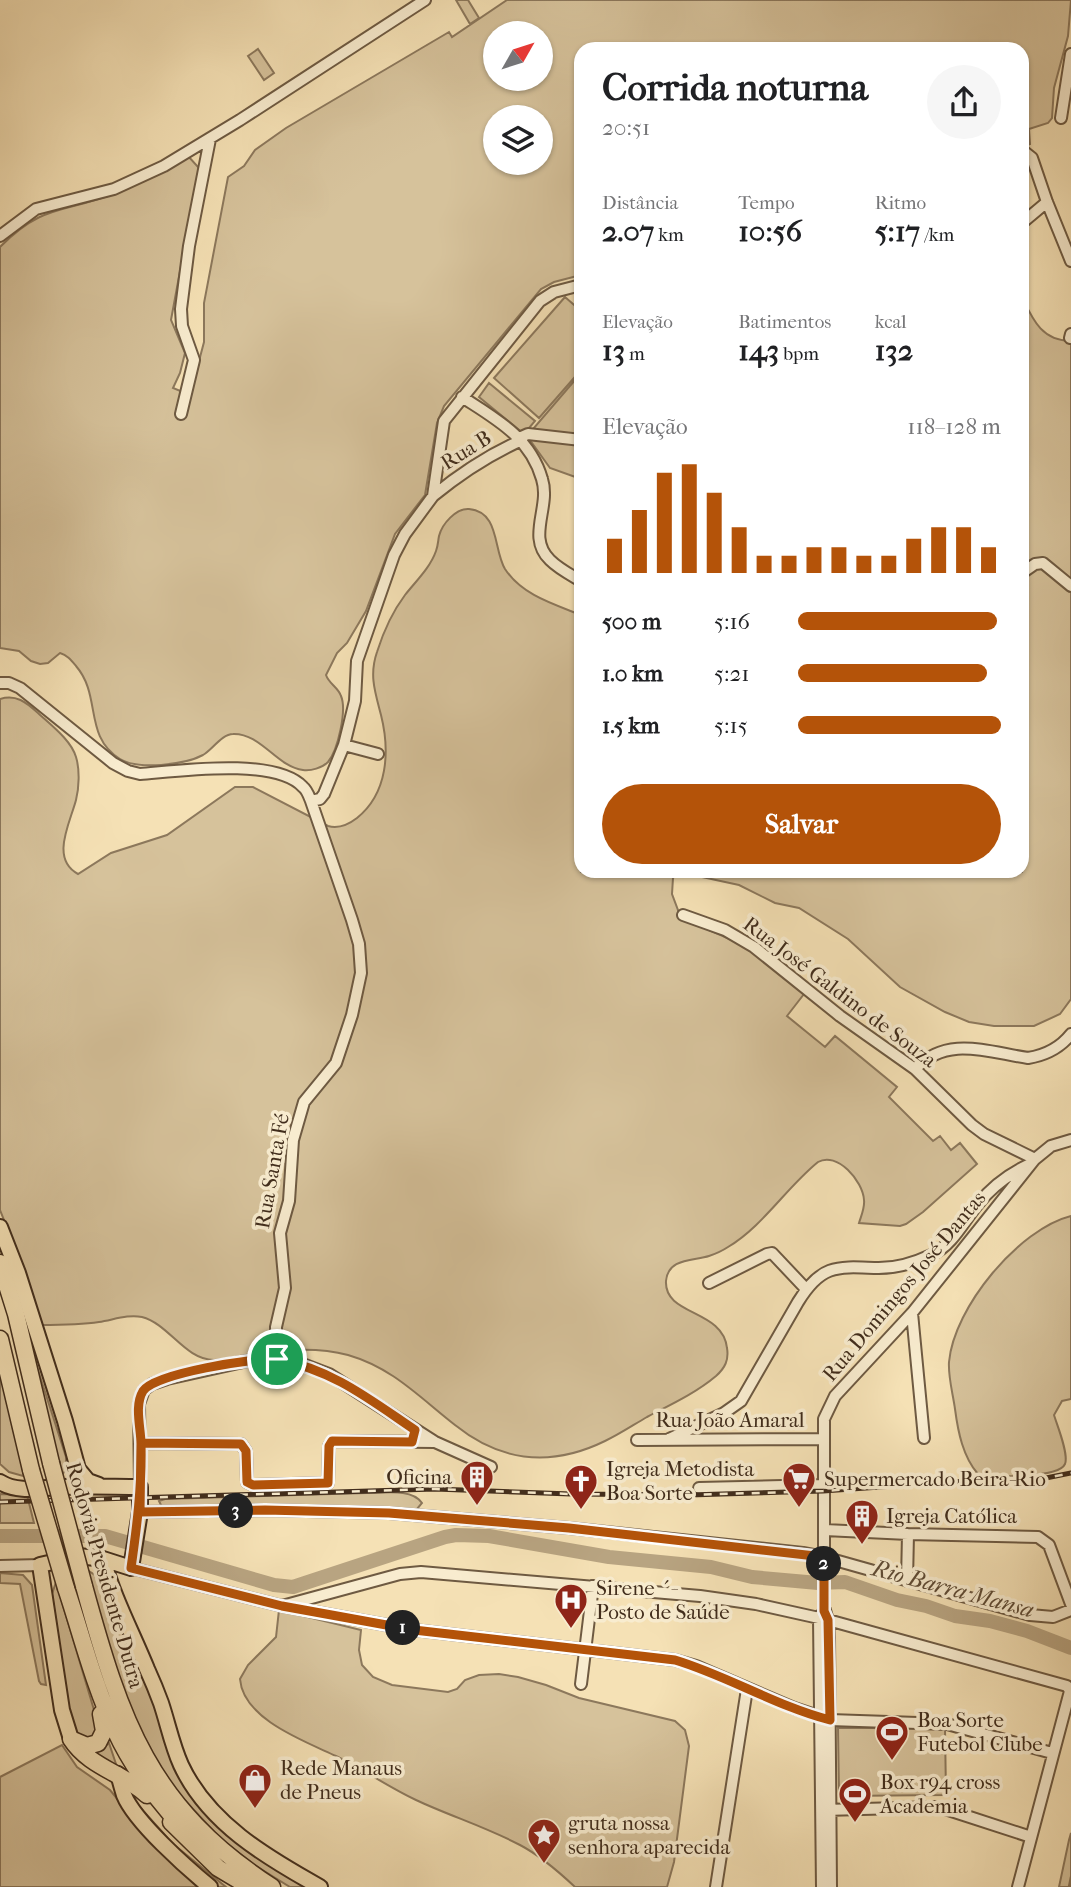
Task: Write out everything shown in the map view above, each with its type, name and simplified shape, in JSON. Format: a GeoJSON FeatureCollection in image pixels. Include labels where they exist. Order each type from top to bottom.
{"type":"FeatureCollection","features":[{"type":"Feature","properties":{"kind":"highway","name":"Rodovia Presidente Dutra"},"geometry":{"type":"LineString","coordinates":[[0,1264],[16,1314],[83,1586],[104,1661],[120,1705],[139,1746],[172,1798],[210,1841],[237,1864],[272,1887]]}},
{"type":"Feature","properties":{"kind":"highway","name":"Rodovia Presidente Dutra"},"geometry":{"type":"LineString","coordinates":[[0,1339],[31,1470],[66,1588],[110,1720],[151,1791],[193,1839],[251,1887]]}},
{"type":"Feature","properties":{"kind":"highway"},"geometry":{"type":"LineString","coordinates":[[66,1588],[66,1605],[105,1725],[103,1738],[94,1745],[81,1745],[71,1739]]}},
{"type":"Feature","properties":{"kind":"highway"},"geometry":{"type":"LineString","coordinates":[[71,1739],[91,1760],[118,1774],[146,1794],[189,1842],[218,1868],[251,1887]]}},
{"type":"Feature","properties":{"kind":"highway"},"geometry":{"type":"LineString","coordinates":[[172,1798],[235,1854],[284,1887]]}},
{"type":"Feature","properties":{"kind":"main road"},"geometry":{"type":"LineString","coordinates":[[0,1227],[18,1272],[75,1458],[88,1481],[110,1487]]}},
{"type":"Feature","properties":{"kind":"main road"},"geometry":{"type":"LineString","coordinates":[[63,1487],[76,1478],[75,1458]]}},
{"type":"Feature","properties":{"kind":"main road"},"geometry":{"type":"LineString","coordinates":[[4,1486],[141,1487],[132,1562],[79,1556],[40,1565],[62,1710],[71,1739]]}},
{"type":"Feature","properties":{"kind":"main road"},"geometry":{"type":"LineString","coordinates":[[103,1559],[108,1580],[160,1700],[180,1763],[197,1792],[224,1822],[248,1843],[273,1861],[320,1887]]}},
{"type":"Feature","properties":{"kind":"main road"},"geometry":{"type":"LineString","coordinates":[[118,1774],[125,1798],[136,1812],[170,1850],[210,1887]]}},
{"type":"Feature","properties":{"kind":"street"},"geometry":{"type":"LineString","coordinates":[[0,236],[36,209],[114,189],[164,166],[425,0]]}},
{"type":"Feature","properties":{"kind":"street"},"geometry":{"type":"LineString","coordinates":[[1061,118],[1071,54]]}},
{"type":"Feature","properties":{"kind":"street"},"geometry":{"type":"LineString","coordinates":[[181,414],[194,360],[182,326],[181,309],[189,246],[210,139]]}},
{"type":"Feature","properties":{"kind":"street"},"geometry":{"type":"LineString","coordinates":[[1029,156],[1071,261]]}},
{"type":"Feature","properties":{"kind":"street"},"geometry":{"type":"LineString","coordinates":[[1029,217],[1046,202]]}},
{"type":"Feature","properties":{"kind":"street"},"geometry":{"type":"LineString","coordinates":[[0,683],[9,683],[20,688],[113,763],[128,771],[141,774],[233,767],[255,769],[297,782],[303,786],[311,801],[320,799],[344,745],[355,701],[357,661],[394,555],[405,534],[433,495],[442,425],[540,301],[554,292],[574,287]]}},
{"type":"Feature","properties":{"kind":"street"},"geometry":{"type":"LineString","coordinates":[[462,397],[508,426],[520,439],[538,468],[545,490],[537,538],[539,544],[549,559],[574,576]]}},
{"type":"Feature","properties":{"kind":"street"},"geometry":{"type":"LineString","coordinates":[[520,439],[528,434],[574,439]]}},
{"type":"Feature","properties":{"kind":"street","name":"Rua B"},"geometry":{"type":"LineString","coordinates":[[433,495],[487,456],[520,439]]}},
{"type":"Feature","properties":{"kind":"street"},"geometry":{"type":"LineString","coordinates":[[1029,568],[1043,563],[1071,586]]}},
{"type":"Feature","properties":{"kind":"street"},"geometry":{"type":"LineString","coordinates":[[344,745],[378,754]]}},
{"type":"Feature","properties":{"kind":"street","name":"Rua Santa Fé"},"geometry":{"type":"LineString","coordinates":[[277,1359],[276,1327],[285,1289],[279,1233],[289,1201],[293,1140],[304,1102],[335,1063],[352,1015],[361,973],[359,944],[311,801]]}},
{"type":"Feature","properties":{"kind":"street","name":"Rua José Galdino de Souza"},"geometry":{"type":"LineString","coordinates":[[682,915],[725,930],[754,947],[841,1016],[915,1069],[972,1125],[1033,1161]]}},
{"type":"Feature","properties":{"kind":"street"},"geometry":{"type":"LineString","coordinates":[[915,1069],[933,1053],[955,1048],[1037,1057],[1055,1049],[1071,1034]]}},
{"type":"Feature","properties":{"kind":"street","name":"Rua Domingos José Dantas"},"geometry":{"type":"LineString","coordinates":[[826,1811],[824,1419],[835,1396],[912,1312],[1033,1161],[1051,1146],[1071,1140]]}},
{"type":"Feature","properties":{"kind":"street"},"geometry":{"type":"LineString","coordinates":[[669,1439],[724,1413],[741,1401],[806,1289],[816,1279],[836,1268],[890,1267],[933,1254],[956,1235],[978,1203],[998,1184],[1033,1161]]}},
{"type":"Feature","properties":{"kind":"street"},"geometry":{"type":"LineString","coordinates":[[709,1283],[772,1253],[806,1289]]}},
{"type":"Feature","properties":{"kind":"street"},"geometry":{"type":"LineString","coordinates":[[912,1312],[924,1438]]}},
{"type":"Feature","properties":{"kind":"street"},"geometry":{"type":"LineString","coordinates":[[141,1487],[140,1398],[144,1390],[152,1384],[232,1363],[277,1359],[300,1363],[329,1374],[435,1442],[491,1467]]}},
{"type":"Feature","properties":{"kind":"street"},"geometry":{"type":"LineString","coordinates":[[412,1442],[415,1430]]}},
{"type":"Feature","properties":{"kind":"street","name":"Rua João Amaral"},"geometry":{"type":"LineString","coordinates":[[637,1440],[823,1439]]}},
{"type":"Feature","properties":{"kind":"street"},"geometry":{"type":"LineString","coordinates":[[141,1443],[241,1444],[246,1451],[247,1482],[253,1485],[328,1483],[329,1446],[332,1441],[435,1442]]}},
{"type":"Feature","properties":{"kind":"street"},"geometry":{"type":"LineString","coordinates":[[699,1488],[823,1485]]}},
{"type":"Feature","properties":{"kind":"street"},"geometry":{"type":"LineString","coordinates":[[140,1512],[265,1510],[389,1513],[569,1528],[824,1563],[907,1581],[1043,1618],[1058,1616],[1071,1610]]}},
{"type":"Feature","properties":{"kind":"street"},"geometry":{"type":"LineString","coordinates":[[825,1530],[1041,1538],[1049,1545],[1071,1604]]}},
{"type":"Feature","properties":{"kind":"street"},"geometry":{"type":"LineString","coordinates":[[907,1581],[908,1535]]}},
{"type":"Feature","properties":{"kind":"street"},"geometry":{"type":"LineString","coordinates":[[132,1562],[282,1606],[453,1636],[675,1660],[825,1718],[947,1724],[1052,1753]]}},
{"type":"Feature","properties":{"kind":"street"},"geometry":{"type":"LineString","coordinates":[[0,1566],[40,1565]]}},
{"type":"Feature","properties":{"kind":"street"},"geometry":{"type":"LineString","coordinates":[[282,1606],[400,1574],[421,1572],[723,1599],[824,1614],[1069,1688],[1018,1887]]}},
{"type":"Feature","properties":{"kind":"street"},"geometry":{"type":"LineString","coordinates":[[581,1684],[593,1586]]}},
{"type":"Feature","properties":{"kind":"street"},"geometry":{"type":"LineString","coordinates":[[716,1887],[747,1689]]}},
{"type":"Feature","properties":{"kind":"street"},"geometry":{"type":"LineString","coordinates":[[826,1811],[939,1807],[1031,1837]]}},
{"type":"Feature","properties":{"kind":"street"},"geometry":{"type":"LineString","coordinates":[[822,1887],[826,1811]]}},
{"type":"Feature","properties":{"kind":"street"},"geometry":{"type":"LineString","coordinates":[[826,1811],[831,1887]]}},
{"type":"Feature","properties":{"kind":"shaded area"},"geometry":{"type":"Polygon","coordinates":[[[456,0],[468,0],[479,18],[470,24],[456,0]]]}},
{"type":"Feature","properties":{"kind":"shaded area"},"geometry":{"type":"Polygon","coordinates":[[[507,0],[1071,0],[1068,36],[1054,88],[1052,118],[1048,123],[1029,129],[1029,42],[574,42],[574,277],[541,289],[444,406],[437,423],[425,495],[395,534],[366,611],[347,643],[337,653],[326,675],[340,693],[343,702],[338,740],[332,756],[323,766],[303,770],[294,768],[261,744],[243,735],[233,734],[225,737],[203,755],[185,761],[161,765],[128,762],[109,750],[101,739],[89,690],[84,678],[69,658],[60,653],[48,663],[40,664],[31,661],[19,651],[0,648],[0,247],[15,233],[42,216],[116,193],[188,156],[199,168],[171,320],[185,353],[173,388],[185,393],[204,342],[204,303],[228,177],[244,166],[255,150],[286,128],[449,32],[452,37],[507,0]]]}},
{"type":"Feature","properties":{"kind":"shaded area"},"geometry":{"type":"Polygon","coordinates":[[[258,49],[274,73],[264,80],[248,56],[258,49]]]}},
{"type":"Feature","properties":{"kind":"shaded area"},"geometry":{"type":"Polygon","coordinates":[[[565,297],[574,305],[574,378],[539,418],[494,378],[565,297]]]}},
{"type":"Feature","properties":{"kind":"shaded area"},"geometry":{"type":"Polygon","coordinates":[[[1029,310],[1046,333],[1071,341],[1071,999],[1060,1014],[1034,1026],[994,1026],[969,1022],[900,987],[848,939],[799,908],[775,903],[739,885],[707,878],[1029,878],[1029,310]]]}},
{"type":"Feature","properties":{"kind":"shaded area"},"geometry":{"type":"Polygon","coordinates":[[[574,381],[574,477],[550,468],[527,436],[574,381]]]}},
{"type":"Feature","properties":{"kind":"shaded area"},"geometry":{"type":"Polygon","coordinates":[[[489,383],[535,421],[524,434],[479,397],[489,383]]]}},
{"type":"Feature","properties":{"kind":"shaded area"},"geometry":{"type":"Polygon","coordinates":[[[469,509],[486,517],[491,524],[501,561],[512,578],[529,592],[574,612],[574,878],[673,878],[672,894],[681,918],[746,946],[804,994],[787,1016],[825,1047],[835,1036],[897,1087],[889,1097],[933,1141],[940,1136],[951,1150],[960,1143],[977,1164],[923,1212],[900,1226],[859,1223],[864,1200],[859,1184],[841,1164],[825,1160],[818,1162],[741,1238],[709,1256],[676,1264],[668,1274],[668,1292],[674,1301],[716,1326],[723,1335],[727,1360],[722,1370],[683,1398],[605,1441],[566,1455],[527,1457],[490,1447],[455,1425],[392,1375],[348,1355],[323,1350],[297,1350],[214,1360],[194,1354],[152,1321],[137,1316],[85,1324],[40,1325],[26,1275],[0,1210],[0,699],[16,698],[25,702],[60,733],[76,757],[78,790],[63,850],[70,867],[78,874],[111,853],[167,835],[235,787],[253,787],[328,826],[347,824],[357,818],[367,808],[381,784],[386,757],[384,729],[373,676],[382,637],[401,601],[430,563],[443,527],[459,511],[469,509]]]}},
{"type":"Feature","properties":{"kind":"shaded area"},"geometry":{"type":"Polygon","coordinates":[[[1071,1216],[1071,1399],[1062,1401],[1054,1415],[1064,1447],[1065,1464],[1060,1469],[1039,1474],[978,1474],[965,1452],[958,1426],[949,1368],[954,1340],[976,1295],[992,1273],[1031,1237],[1051,1224],[1071,1216]]]}},
{"type":"Feature","properties":{"kind":"shaded area"},"geometry":{"type":"Polygon","coordinates":[[[29,1342],[66,1457],[66,1471],[63,1473],[60,1471],[29,1342]]]}},
{"type":"Feature","properties":{"kind":"shaded area"},"geometry":{"type":"Polygon","coordinates":[[[0,1360],[26,1474],[23,1476],[9,1472],[0,1464],[0,1360]]]}},
{"type":"Feature","properties":{"kind":"shaded area"},"geometry":{"type":"Polygon","coordinates":[[[389,1492],[412,1495],[422,1503],[412,1510],[162,1507],[159,1501],[165,1499],[389,1492]]]}},
{"type":"Feature","properties":{"kind":"shaded area"},"geometry":{"type":"Polygon","coordinates":[[[0,1494],[27,1495],[34,1523],[0,1523],[0,1494]]]}},
{"type":"Feature","properties":{"kind":"shaded area"},"geometry":{"type":"Polygon","coordinates":[[[86,1569],[102,1580],[154,1701],[173,1759],[268,1865],[307,1887],[290,1887],[256,1866],[221,1839],[178,1793],[160,1768],[124,1697],[86,1569]]]}},
{"type":"Feature","properties":{"kind":"shaded area"},"geometry":{"type":"Polygon","coordinates":[[[0,1573],[23,1575],[32,1585],[46,1685],[39,1681],[20,1584],[0,1583],[0,1573]]]}},
{"type":"Feature","properties":{"kind":"shaded area"},"geometry":{"type":"Polygon","coordinates":[[[56,1582],[97,1720],[96,1733],[91,1739],[72,1733],[52,1594],[56,1582]]]}},
{"type":"Feature","properties":{"kind":"shaded area"},"geometry":{"type":"Polygon","coordinates":[[[279,1610],[361,1630],[359,1650],[362,1665],[373,1677],[392,1685],[448,1692],[457,1689],[465,1680],[479,1675],[499,1674],[546,1685],[579,1698],[675,1721],[685,1730],[689,1746],[674,1862],[667,1887],[575,1887],[549,1864],[520,1845],[406,1795],[277,1727],[252,1706],[240,1679],[248,1665],[276,1637],[279,1610]]]}},
{"type":"Feature","properties":{"kind":"shaded area","name":"Boa Sorte Futebol Clube"},"geometry":{"type":"Polygon","coordinates":[[[838,1728],[945,1728],[946,1795],[839,1796],[838,1728]]]}},
{"type":"Feature","properties":{"kind":"shaded area"},"geometry":{"type":"Polygon","coordinates":[[[109,1743],[118,1770],[92,1751],[101,1750],[109,1743]]]}},
{"type":"Feature","properties":{"kind":"shaded area"},"geometry":{"type":"Polygon","coordinates":[[[62,1745],[77,1767],[110,1790],[138,1824],[201,1887],[0,1887],[0,1777],[62,1745]]]}},
{"type":"Feature","properties":{"kind":"shaded area"},"geometry":{"type":"Polygon","coordinates":[[[129,1795],[173,1844],[226,1887],[217,1887],[171,1848],[129,1795]]]}},
{"type":"Feature","properties":{"kind":"shaded area"},"geometry":{"type":"Polygon","coordinates":[[[1071,1833],[1071,1887],[1059,1887],[1069,1840],[1071,1833]]]}},
{"type":"Feature","properties":{"kind":"waterway","name":"Rio Barra Mansa"},"geometry":{"type":"LineString","coordinates":[[0,1536],[105,1536],[274,1585],[293,1587],[445,1537],[489,1536],[609,1557],[711,1567],[752,1577],[818,1583],[845,1582],[955,1616],[990,1621],[1027,1631],[1071,1648]]}},
{"type":"Feature","properties":{"kind":"waterway"},"geometry":{"type":"LineString","coordinates":[[1069,1887],[1071,1877]]}},
{"type":"Feature","properties":{"kind":"railway"},"geometry":{"type":"LineString","coordinates":[[0,1502],[435,1489],[689,1495],[823,1491],[980,1480],[1031,1481],[1071,1473]]}},
{"type":"Feature","properties":{"kind":"place","name":"Oficina"},"geometry":{"type":"Point","coordinates":[477,1507]}},
{"type":"Feature","properties":{"kind":"place","name":"Supermercado Beira-Rio"},"geometry":{"type":"Point","coordinates":[799,1509]}},
{"type":"Feature","properties":{"kind":"place","name":"Igreja Metodista Boa Sorte"},"geometry":{"type":"Point","coordinates":[581,1511]}},
{"type":"Feature","properties":{"kind":"place","name":"Igreja Católica"},"geometry":{"type":"Point","coordinates":[862,1546]}},
{"type":"Feature","properties":{"kind":"place","name":"Sirene ´- Posto de Saúde"},"geometry":{"type":"Point","coordinates":[571,1630]}},
{"type":"Feature","properties":{"kind":"place","name":"Boa Sorte Futebol Clube"},"geometry":{"type":"Point","coordinates":[892,1762]}},
{"type":"Feature","properties":{"kind":"place","name":"Rede Manaus de Pneus"},"geometry":{"type":"Point","coordinates":[255,1810]}},
{"type":"Feature","properties":{"kind":"place","name":"Box r94 cross Academia"},"geometry":{"type":"Point","coordinates":[855,1824]}},
{"type":"Feature","properties":{"kind":"place","name":"gruta nossa senhora aparecida"},"geometry":{"type":"Point","coordinates":[544,1865]}},
{"type":"Feature","properties":{"kind":"route"},"geometry":{"type":"LineString","coordinates":[[277,1359],[232,1363],[167,1378],[144,1390],[139,1404],[140,1512],[131,1568],[282,1606],[414,1630],[675,1660],[830,1720],[824,1557],[569,1528],[389,1513],[265,1510],[140,1512],[141,1443],[241,1444],[246,1451],[247,1482],[253,1485],[328,1483],[329,1446],[332,1441],[412,1442],[415,1430],[348,1385],[317,1369],[277,1359]]}}]}
